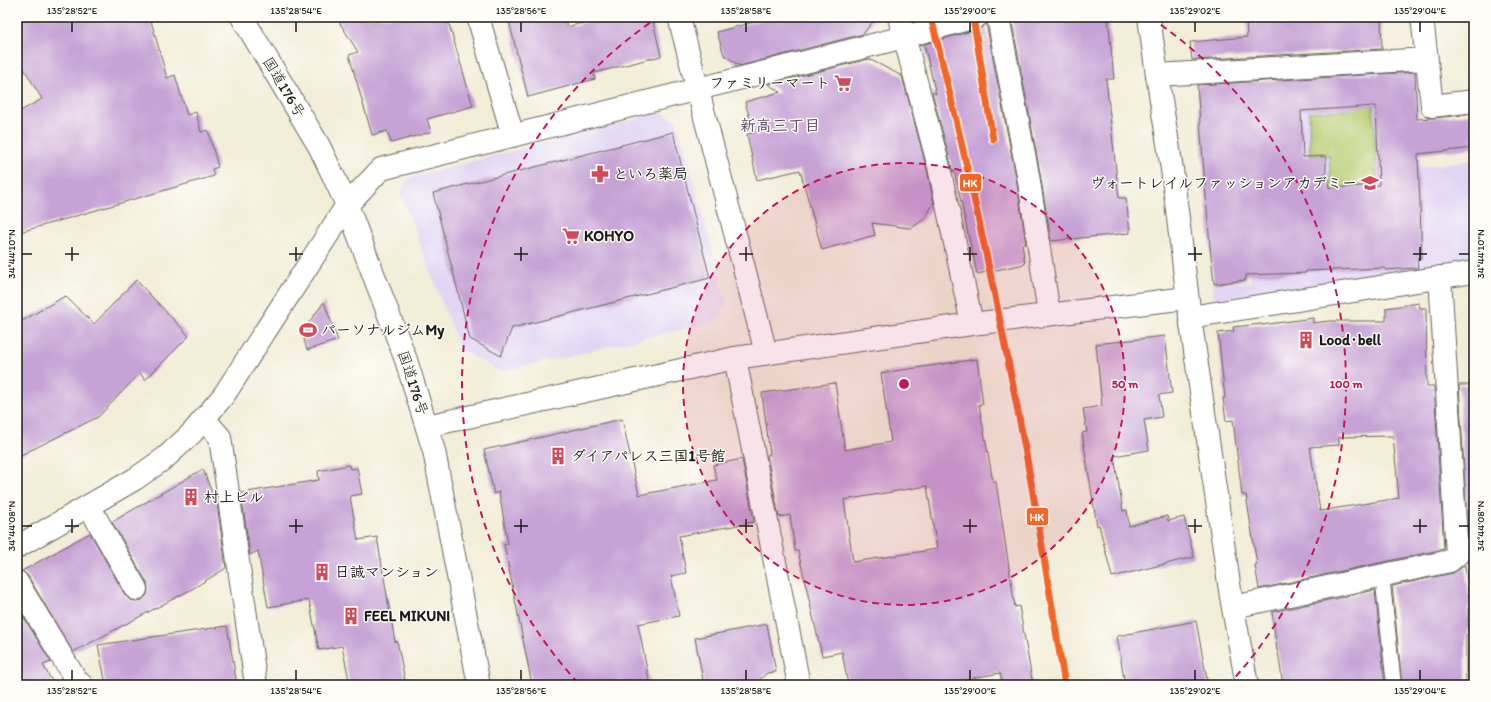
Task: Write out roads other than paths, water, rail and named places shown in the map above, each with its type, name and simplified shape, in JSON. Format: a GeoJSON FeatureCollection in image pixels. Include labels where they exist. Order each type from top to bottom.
{"type":"FeatureCollection","features":[{"type":"Feature","properties":{"kind":"main road","name":"国道176号"},"geometry":{"type":"LineString","coordinates":[[242,17],[319,146],[347,206],[406,360],[427,426],[439,475],[480,685]]}},
{"type":"Feature","properties":{"kind":"main road"},"geometry":{"type":"LineString","coordinates":[[478,17],[513,136]]}},
{"type":"Feature","properties":{"kind":"main road"},"geometry":{"type":"LineString","coordinates":[[678,17],[766,353]]}},
{"type":"Feature","properties":{"kind":"main road"},"geometry":{"type":"LineString","coordinates":[[17,547],[150,469],[179,446],[205,420],[244,365],[347,206],[381,169],[482,145],[697,89],[902,27],[976,17]]}},
{"type":"Feature","properties":{"kind":"main road"},"geometry":{"type":"LineString","coordinates":[[998,17],[1028,175],[1049,314]]}},
{"type":"Feature","properties":{"kind":"main road"},"geometry":{"type":"LineString","coordinates":[[1149,17],[1172,169],[1188,307],[1233,607],[1247,685]]}},
{"type":"Feature","properties":{"kind":"main road"},"geometry":{"type":"LineString","coordinates":[[1422,17],[1432,106],[1474,101]]}},
{"type":"Feature","properties":{"kind":"main road"},"geometry":{"type":"LineString","coordinates":[[902,27],[939,167],[972,324]]}},
{"type":"Feature","properties":{"kind":"main road"},"geometry":{"type":"LineString","coordinates":[[1157,75],[1427,58]]}},
{"type":"Feature","properties":{"kind":"main road"},"geometry":{"type":"LineString","coordinates":[[427,426],[735,358],[766,353],[1049,314],[1188,307],[1474,272]]}},
{"type":"Feature","properties":{"kind":"main road"},"geometry":{"type":"LineString","coordinates":[[1233,607],[1450,561],[1457,555],[1440,277]]}},
{"type":"Feature","properties":{"kind":"main road"},"geometry":{"type":"LineString","coordinates":[[735,358],[799,685]]}},
{"type":"Feature","properties":{"kind":"main road"},"geometry":{"type":"LineString","coordinates":[[205,420],[220,437],[256,685]]}},
{"type":"Feature","properties":{"kind":"main road"},"geometry":{"type":"LineString","coordinates":[[89,506],[136,589]]}},
{"type":"Feature","properties":{"kind":"main road"},"geometry":{"type":"LineString","coordinates":[[17,582],[76,680],[82,685]]}},
{"type":"Feature","properties":{"kind":"lane"},"geometry":{"type":"LineString","coordinates":[[1382,575],[1394,685]]}},
{"type":"Feature","properties":{"kind":"place","name":"ファミリーマート"},"geometry":{"type":"Point","coordinates":[843,83]}},
{"type":"Feature","properties":{"kind":"place","name":"といろ薬局"},"geometry":{"type":"Point","coordinates":[600,174]}},
{"type":"Feature","properties":{"kind":"place","name":"ヴォートレイルファッションアカデミー"},"geometry":{"type":"Point","coordinates":[1370,183]}},
{"type":"Feature","properties":{"kind":"place","name":"KOHYO"},"geometry":{"type":"Point","coordinates":[571,236]}},
{"type":"Feature","properties":{"kind":"place","name":"パーソナルジムMy"},"geometry":{"type":"Point","coordinates":[308,330]}},
{"type":"Feature","properties":{"kind":"place","name":"Lood･bell"},"geometry":{"type":"Point","coordinates":[1306,340]}},
{"type":"Feature","properties":{"kind":"place","name":"ダイアパレス三国1号館"},"geometry":{"type":"Point","coordinates":[558,456]}},
{"type":"Feature","properties":{"kind":"place","name":"村上ビル"},"geometry":{"type":"Point","coordinates":[191,497]}},
{"type":"Feature","properties":{"kind":"place","name":"日誠マンション"},"geometry":{"type":"Point","coordinates":[322,572]}},
{"type":"Feature","properties":{"kind":"place","name":"FEEL MIKUNI"},"geometry":{"type":"Point","coordinates":[351,616]}},
{"type":"Feature","properties":{"kind":"district","name":"新高三丁目"},"geometry":{"type":"Point","coordinates":[780,125]}}]}
